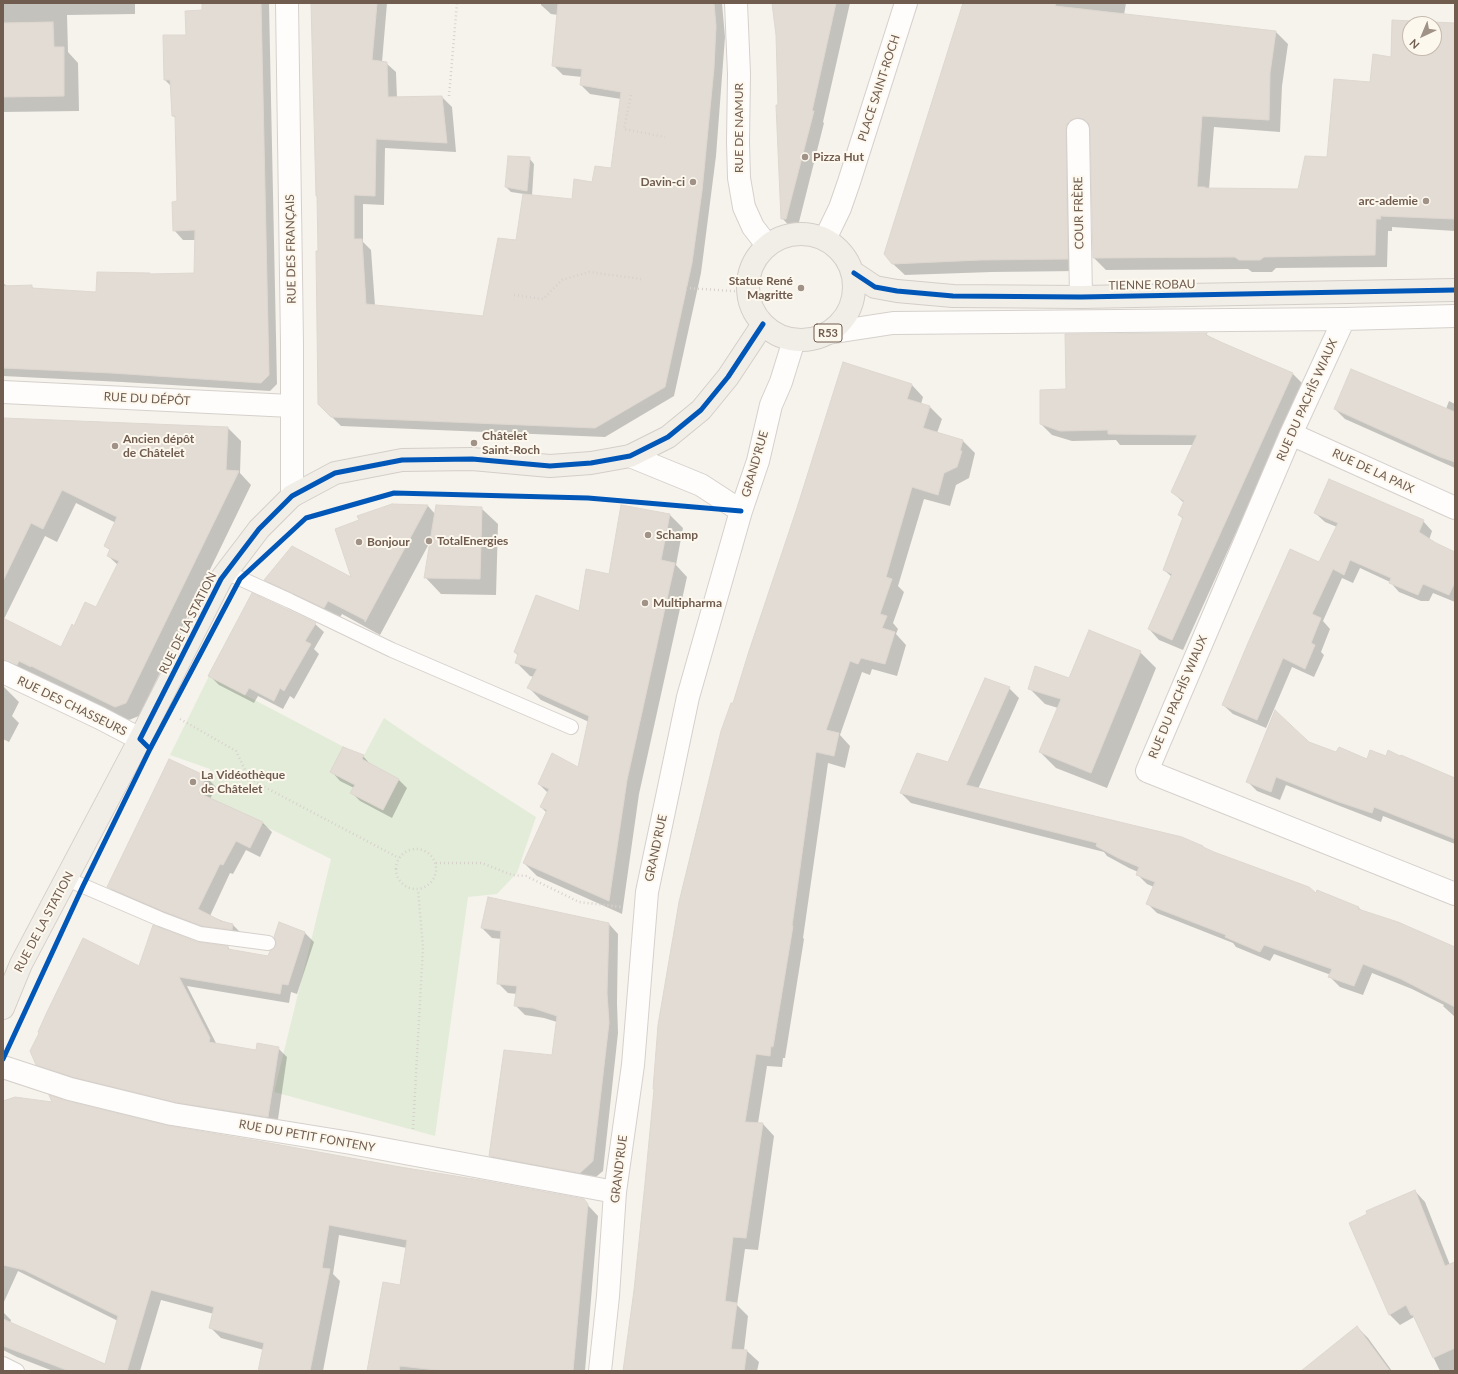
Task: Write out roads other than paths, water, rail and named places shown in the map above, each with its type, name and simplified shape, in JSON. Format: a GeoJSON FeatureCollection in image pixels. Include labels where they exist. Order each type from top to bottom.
{"type":"FeatureCollection","features":[{"type":"Feature","properties":{"kind":"main road","name":"R53"},"geometry":{"type":"LineString","coordinates":[[800,233],[818,236],[824,239],[833,244],[846,256],[854,273],[855,290],[851,307],[842,322],[828,333],[811,339],[794,340],[777,334],[763,324],[753,309],[748,292],[749,275],[756,258],[767,245],[783,236],[800,233]]}},
{"type":"Feature","properties":{"kind":"main road","name":"TIENNE ROBAU"},"geometry":{"type":"LineString","coordinates":[[854,273],[875,287],[897,292],[953,296],[1081,296],[1455,290]]}},
{"type":"Feature","properties":{"kind":"main road","name":"RUE DE LA STATION"},"geometry":{"type":"LineString","coordinates":[[3,1008],[21,964],[140,739],[221,579],[259,529],[292,496],[335,473],[395,461],[472,459],[550,466],[591,463],[630,456],[668,437],[701,410],[728,377],[763,324]]}},
{"type":"Feature","properties":{"kind":"street","name":"RUE DES FRANÇAIS"},"geometry":{"type":"LineString","coordinates":[[287,3],[292,343],[292,496]]}},
{"type":"Feature","properties":{"kind":"street","name":"RUE DE NAMUR"},"geometry":{"type":"LineString","coordinates":[[736,3],[739,74],[739,178],[744,207],[753,227],[767,245]]}},
{"type":"Feature","properties":{"kind":"street","name":"PLACE SAINT-ROCH"},"geometry":{"type":"LineString","coordinates":[[824,239],[840,208],[906,3]]}},
{"type":"Feature","properties":{"kind":"street","name":"COUR FRÈRE"},"geometry":{"type":"LineString","coordinates":[[1078,130],[1081,296]]}},
{"type":"Feature","properties":{"kind":"street"},"geometry":{"type":"LineString","coordinates":[[828,333],[893,323],[1344,319],[1455,316]]}},
{"type":"Feature","properties":{"kind":"street","name":"RUE DU PACHÎS WIAUX"},"geometry":{"type":"LineString","coordinates":[[1344,319],[1291,434],[1147,771],[1455,894]]}},
{"type":"Feature","properties":{"kind":"street","name":"GRAND'RUE"},"geometry":{"type":"LineString","coordinates":[[600,1371],[608,1296],[615,1192],[633,1065],[647,892],[688,697],[741,511],[758,461],[771,405],[781,382],[794,340]]}},
{"type":"Feature","properties":{"kind":"street","name":"RUE DU DÉPÔT"},"geometry":{"type":"LineString","coordinates":[[3,392],[291,406]]}},
{"type":"Feature","properties":{"kind":"street","name":"RUE DE LA PAIX"},"geometry":{"type":"LineString","coordinates":[[1291,434],[1455,508]]}},
{"type":"Feature","properties":{"kind":"street"},"geometry":{"type":"LineString","coordinates":[[630,456],[701,485],[741,511]]}},
{"type":"Feature","properties":{"kind":"street","name":"RUE DES CHASSEURS"},"geometry":{"type":"LineString","coordinates":[[3,672],[100,718],[140,739]]}},
{"type":"Feature","properties":{"kind":"street"},"geometry":{"type":"LineString","coordinates":[[3,980],[21,964]]}},
{"type":"Feature","properties":{"kind":"street","name":"RUE DU PETIT FONTENY"},"geometry":{"type":"LineString","coordinates":[[3,1067],[70,1089],[172,1114],[412,1154],[615,1192]]}},
{"type":"Feature","properties":{"kind":"lane"},"geometry":{"type":"LineString","coordinates":[[226,572],[392,650],[571,727]]}},
{"type":"Feature","properties":{"kind":"lane"},"geometry":{"type":"LineString","coordinates":[[67,879],[160,919],[200,934],[268,943]]}},
{"type":"Feature","properties":{"kind":"lane"},"geometry":{"type":"LineString","coordinates":[[3,1364],[17,1371]]}},
{"type":"Feature","properties":{"kind":"place","name":"Pizza Hut"},"geometry":{"type":"Point","coordinates":[805,157]}},
{"type":"Feature","properties":{"kind":"place","name":"Davin-ci"},"geometry":{"type":"Point","coordinates":[693,182]}},
{"type":"Feature","properties":{"kind":"place","name":"arc-ademie"},"geometry":{"type":"Point","coordinates":[1426,201]}},
{"type":"Feature","properties":{"kind":"place","name":"Statue René Magritte"},"geometry":{"type":"Point","coordinates":[801,288]}},
{"type":"Feature","properties":{"kind":"place","name":"Châtelet Saint-Roch"},"geometry":{"type":"Point","coordinates":[474,443]}},
{"type":"Feature","properties":{"kind":"place","name":"Ancien dépôt de Châtelet"},"geometry":{"type":"Point","coordinates":[115,446]}},
{"type":"Feature","properties":{"kind":"place","name":"Schamp"},"geometry":{"type":"Point","coordinates":[648,535]}},
{"type":"Feature","properties":{"kind":"place","name":"TotalEnergies"},"geometry":{"type":"Point","coordinates":[429,541]}},
{"type":"Feature","properties":{"kind":"place","name":"Bonjour"},"geometry":{"type":"Point","coordinates":[359,542]}},
{"type":"Feature","properties":{"kind":"place","name":"Multipharma"},"geometry":{"type":"Point","coordinates":[645,603]}},
{"type":"Feature","properties":{"kind":"place","name":"La Vidéothèque de Châtelet"},"geometry":{"type":"Point","coordinates":[193,782]}}]}
